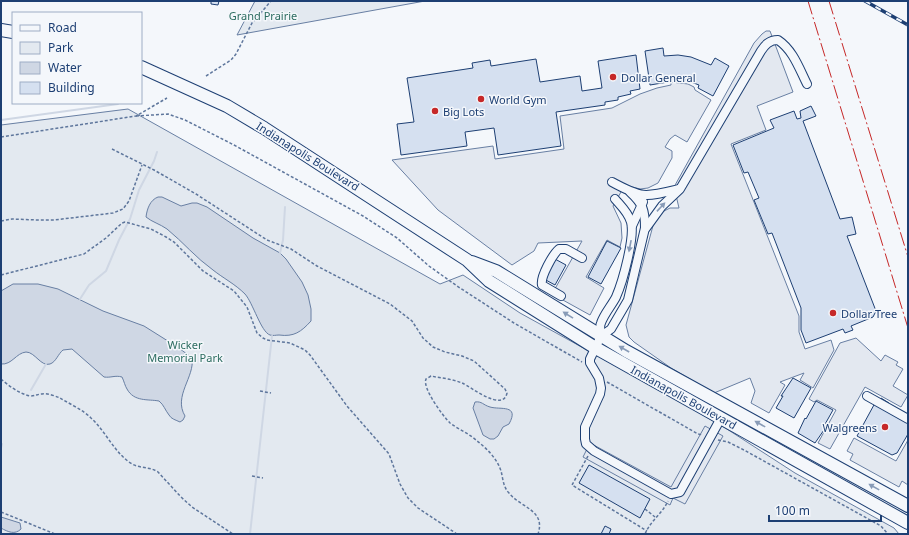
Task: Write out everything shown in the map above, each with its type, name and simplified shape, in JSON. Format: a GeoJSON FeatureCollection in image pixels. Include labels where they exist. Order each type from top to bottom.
{"type":"FeatureCollection","features":[{"type":"Feature","properties":{"kind":"highway"},"geometry":{"type":"LineString","coordinates":[[1,30],[12,32]]}},
{"type":"Feature","properties":{"kind":"highway","name":"Indianapolis Boulevard"},"geometry":{"type":"LineString","coordinates":[[142,67],[226,106],[264,128],[467,260],[489,281],[594,347],[908,523]]}},
{"type":"Feature","properties":{"kind":"highway","name":"Indianapolis Boulevard"},"geometry":{"type":"LineString","coordinates":[[467,260],[496,271],[601,336],[908,506]]}},
{"type":"Feature","properties":{"kind":"lane"},"geometry":{"type":"LineString","coordinates":[[646,228],[662,206],[680,189],[768,42],[778,40],[787,48],[796,60],[807,84]]}},
{"type":"Feature","properties":{"kind":"lane"},"geometry":{"type":"LineString","coordinates":[[612,182],[630,192],[646,196],[680,189]]}},
{"type":"Feature","properties":{"kind":"lane"},"geometry":{"type":"LineString","coordinates":[[630,192],[641,204],[646,218],[646,228],[628,300],[611,329],[601,336],[594,347],[590,359],[593,370],[599,378],[601,388],[600,394],[585,427],[586,444],[592,449],[671,494],[680,492],[721,418]]}},
{"type":"Feature","properties":{"kind":"lane"},"geometry":{"type":"LineString","coordinates":[[601,336],[600,324],[616,298],[623,279],[632,234],[632,226],[646,196]]}},
{"type":"Feature","properties":{"kind":"lane"},"geometry":{"type":"LineString","coordinates":[[615,199],[626,212],[632,226]]}},
{"type":"Feature","properties":{"kind":"lane"},"geometry":{"type":"LineString","coordinates":[[561,296],[542,285],[542,276],[555,253],[560,249],[566,249],[582,258]]}},
{"type":"Feature","properties":{"kind":"lane"},"geometry":{"type":"LineString","coordinates":[[908,415],[868,395],[908,419]]}},
{"type":"Feature","properties":{"kind":"path"},"geometry":{"type":"LineString","coordinates":[[206,76],[231,60],[236,54],[252,23],[271,1]]}},
{"type":"Feature","properties":{"kind":"path"},"geometry":{"type":"LineString","coordinates":[[136,116],[167,98]]}},
{"type":"Feature","properties":{"kind":"path"},"geometry":{"type":"LineString","coordinates":[[1,137],[136,116],[168,114],[185,120],[234,145],[363,216],[397,238],[429,266],[457,286],[593,370]]}},
{"type":"Feature","properties":{"kind":"path"},"geometry":{"type":"LineString","coordinates":[[112,149],[154,170],[212,204],[267,240],[295,251],[317,266],[390,304],[412,321],[423,338],[433,347],[474,361],[505,389],[507,393],[505,398],[498,400],[484,396],[455,380],[428,376],[425,381],[429,394],[446,419],[477,440],[495,458],[508,493],[530,509],[539,519],[540,524],[538,534]]}},
{"type":"Feature","properties":{"kind":"path"},"geometry":{"type":"LineString","coordinates":[[1,221],[12,219],[54,220],[113,213],[122,208],[129,200],[142,164]]}},
{"type":"Feature","properties":{"kind":"path"},"geometry":{"type":"LineString","coordinates":[[1,275],[84,254],[106,238],[120,224],[125,222],[151,229],[166,236],[203,271],[234,292],[247,307],[257,333],[263,338],[290,343],[299,347],[310,355],[347,406],[389,454],[400,484],[408,498],[418,508],[457,534]]}},
{"type":"Feature","properties":{"kind":"path"},"geometry":{"type":"LineString","coordinates":[[1,379],[7,384],[31,396],[43,394],[53,395],[92,418],[116,449],[129,462],[134,466],[153,469],[158,472],[181,498],[233,534]]}},
{"type":"Feature","properties":{"kind":"path"},"geometry":{"type":"LineString","coordinates":[[606,382],[698,434],[728,442],[744,450],[881,526],[888,534]]}},
{"type":"Feature","properties":{"kind":"path"},"geometry":{"type":"LineString","coordinates":[[260,391],[271,393]]}},
{"type":"Feature","properties":{"kind":"path"},"geometry":{"type":"LineString","coordinates":[[592,449],[572,485],[646,531]]}},
{"type":"Feature","properties":{"kind":"path"},"geometry":{"type":"LineString","coordinates":[[252,476],[263,478]]}},
{"type":"Feature","properties":{"kind":"path"},"geometry":{"type":"LineString","coordinates":[[645,534],[655,517],[666,505],[671,494]]}},
{"type":"Feature","properties":{"kind":"path"},"geometry":{"type":"LineString","coordinates":[[645,509],[655,517]]}},
{"type":"Feature","properties":{"kind":"path"},"geometry":{"type":"LineString","coordinates":[[1,512],[54,534]]}},
{"type":"Feature","properties":{"kind":"green space","name":"Grand Prairie"},"geometry":{"type":"Polygon","coordinates":[[[255,1],[425,1],[237,35],[255,1]]]}},
{"type":"Feature","properties":{"kind":"green space","name":"Wicker Memorial Park"},"geometry":{"type":"Polygon","coordinates":[[[128,109],[440,284],[463,275],[520,313],[683,403],[795,473],[894,528],[899,534],[1,534],[1,125],[128,109]]]}},
{"type":"Feature","properties":{"kind":"shaded area"},"geometry":{"type":"Polygon","coordinates":[[[766,31],[770,31],[793,92],[757,106],[766,130],[731,144],[799,316],[799,332],[805,349],[831,340],[834,350],[813,388],[800,380],[804,373],[780,382],[785,385],[769,413],[751,403],[755,391],[750,378],[714,393],[671,368],[634,342],[629,337],[626,325],[654,222],[664,211],[670,208],[679,208],[674,187],[754,43],[766,31]]]}},
{"type":"Feature","properties":{"kind":"shaded area"},"geometry":{"type":"Polygon","coordinates":[[[671,82],[688,84],[711,100],[687,142],[675,135],[670,139],[665,147],[672,151],[672,158],[658,183],[648,188],[640,189],[625,185],[613,206],[621,223],[622,238],[620,247],[607,240],[586,277],[604,288],[590,315],[552,294],[582,241],[538,243],[534,251],[512,265],[438,210],[392,160],[493,146],[495,159],[564,149],[560,116],[612,108],[640,94],[671,85],[671,82]]]}},
{"type":"Feature","properties":{"kind":"shaded area"},"geometry":{"type":"Polygon","coordinates":[[[856,338],[881,361],[885,355],[898,362],[896,365],[903,369],[893,386],[908,395],[901,407],[865,387],[830,449],[818,443],[836,410],[817,400],[814,402],[809,399],[840,343],[856,338]]]}},
{"type":"Feature","properties":{"kind":"shaded area"},"geometry":{"type":"Polygon","coordinates":[[[705,426],[723,436],[685,504],[673,498],[670,505],[583,457],[590,443],[671,487],[705,426]]]}},
{"type":"Feature","properties":{"kind":"shaded area"},"geometry":{"type":"Polygon","coordinates":[[[854,438],[896,461],[908,440],[908,485],[902,481],[899,487],[850,460],[853,454],[847,451],[854,438]]]}},
{"type":"Feature","properties":{"kind":"water"},"geometry":{"type":"Polygon","coordinates":[[[162,197],[181,206],[197,203],[207,207],[253,238],[280,253],[302,282],[308,295],[311,309],[311,321],[297,333],[289,335],[270,335],[267,333],[263,329],[245,294],[195,255],[167,229],[146,217],[149,205],[155,198],[162,197]]]}},
{"type":"Feature","properties":{"kind":"water"},"geometry":{"type":"Polygon","coordinates":[[[13,284],[38,284],[58,289],[103,311],[144,326],[192,358],[192,365],[181,401],[185,416],[183,420],[180,422],[171,418],[159,401],[142,399],[133,396],[127,389],[122,377],[104,377],[72,349],[63,350],[54,362],[50,364],[41,362],[32,354],[26,352],[19,354],[8,363],[1,364],[1,291],[13,284]]]}},
{"type":"Feature","properties":{"kind":"water"},"geometry":{"type":"Polygon","coordinates":[[[475,402],[490,407],[507,409],[512,413],[512,418],[509,424],[503,427],[498,436],[494,439],[490,439],[483,435],[473,408],[475,402]]]}},
{"type":"Feature","properties":{"kind":"water"},"geometry":{"type":"Polygon","coordinates":[[[1,517],[20,523],[21,529],[16,532],[11,532],[1,528],[1,517]]]}},
{"type":"Feature","properties":{"kind":"building"},"geometry":{"type":"Polygon","coordinates":[[[211,1],[219,1],[218,5],[211,4],[211,1]]]}},
{"type":"Feature","properties":{"kind":"building"},"geometry":{"type":"Polygon","coordinates":[[[663,48],[664,56],[678,55],[691,57],[711,65],[715,58],[729,66],[713,96],[698,88],[699,85],[683,79],[667,79],[668,82],[650,85],[645,51],[663,48]]]}},
{"type":"Feature","properties":{"kind":"building"},"geometry":{"type":"Polygon","coordinates":[[[636,55],[640,89],[630,91],[631,94],[618,97],[618,100],[605,102],[605,105],[556,112],[561,146],[498,155],[494,128],[465,132],[467,146],[401,155],[397,124],[414,122],[407,78],[473,68],[472,63],[490,60],[491,66],[536,59],[540,82],[580,76],[582,91],[602,88],[598,61],[636,55]]]}},
{"type":"Feature","properties":{"kind":"building"},"geometry":{"type":"Polygon","coordinates":[[[811,106],[816,116],[803,121],[840,219],[852,217],[856,234],[847,236],[876,311],[873,317],[851,326],[853,330],[845,333],[843,329],[806,343],[801,330],[801,308],[772,233],[768,234],[754,200],[759,198],[748,172],[744,173],[733,145],[774,128],[770,120],[794,111],[797,119],[801,118],[800,111],[811,106]]]}},
{"type":"Feature","properties":{"kind":"building"},"geometry":{"type":"Polygon","coordinates":[[[607,241],[621,248],[601,284],[588,277],[607,241]]]}},
{"type":"Feature","properties":{"kind":"building"},"geometry":{"type":"Polygon","coordinates":[[[555,259],[566,265],[555,285],[544,279],[555,259]]]}},
{"type":"Feature","properties":{"kind":"building"},"geometry":{"type":"Polygon","coordinates":[[[793,378],[811,388],[794,418],[776,408],[783,396],[781,396],[793,378]]]}},
{"type":"Feature","properties":{"kind":"building","name":"Walgreens"},"geometry":{"type":"Polygon","coordinates":[[[881,398],[889,403],[886,408],[908,421],[908,434],[897,453],[892,455],[857,436],[875,403],[878,404],[881,398]]]}},
{"type":"Feature","properties":{"kind":"building"},"geometry":{"type":"Polygon","coordinates":[[[816,401],[833,410],[824,426],[826,427],[815,443],[798,433],[805,418],[806,419],[816,401]]]}},
{"type":"Feature","properties":{"kind":"building"},"geometry":{"type":"Polygon","coordinates":[[[589,465],[650,499],[640,518],[579,483],[589,465]]]}},
{"type":"Feature","properties":{"kind":"building"},"geometry":{"type":"Polygon","coordinates":[[[605,526],[611,529],[609,534],[601,534],[605,526]]]}},
{"type":"Feature","properties":{"kind":"waterway"},"geometry":{"type":"LineString","coordinates":[[1,120],[118,104]]}},
{"type":"Feature","properties":{"kind":"waterway"},"geometry":{"type":"LineString","coordinates":[[80,299],[89,285],[106,271],[130,219],[139,190],[157,152]]}},
{"type":"Feature","properties":{"kind":"waterway"},"geometry":{"type":"LineString","coordinates":[[280,253],[283,240],[285,207]]}},
{"type":"Feature","properties":{"kind":"waterway"},"geometry":{"type":"LineString","coordinates":[[250,534],[272,336]]}},
{"type":"Feature","properties":{"kind":"waterway"},"geometry":{"type":"LineString","coordinates":[[31,390],[46,364]]}},
{"type":"Feature","properties":{"kind":"waterway"},"geometry":{"type":"LineString","coordinates":[[1,448],[2,444]]}},
{"type":"Feature","properties":{"kind":"railway"},"geometry":{"type":"LineString","coordinates":[[865,1],[908,25]]}},
{"type":"Feature","properties":{"kind":"power"},"geometry":{"type":"LineString","coordinates":[[808,1],[908,328]]}},
{"type":"Feature","properties":{"kind":"power"},"geometry":{"type":"LineString","coordinates":[[829,1],[908,257]]}},
{"type":"Feature","properties":{"kind":"place","name":"Dollar General"},"geometry":{"type":"Point","coordinates":[613,77]}},
{"type":"Feature","properties":{"kind":"place","name":"World Gym"},"geometry":{"type":"Point","coordinates":[481,99]}},
{"type":"Feature","properties":{"kind":"place","name":"Big Lots"},"geometry":{"type":"Point","coordinates":[435,111]}},
{"type":"Feature","properties":{"kind":"place","name":"Dollar Tree"},"geometry":{"type":"Point","coordinates":[833,313]}},
{"type":"Feature","properties":{"kind":"place","name":"Walgreens"},"geometry":{"type":"Point","coordinates":[885,427]}}]}
